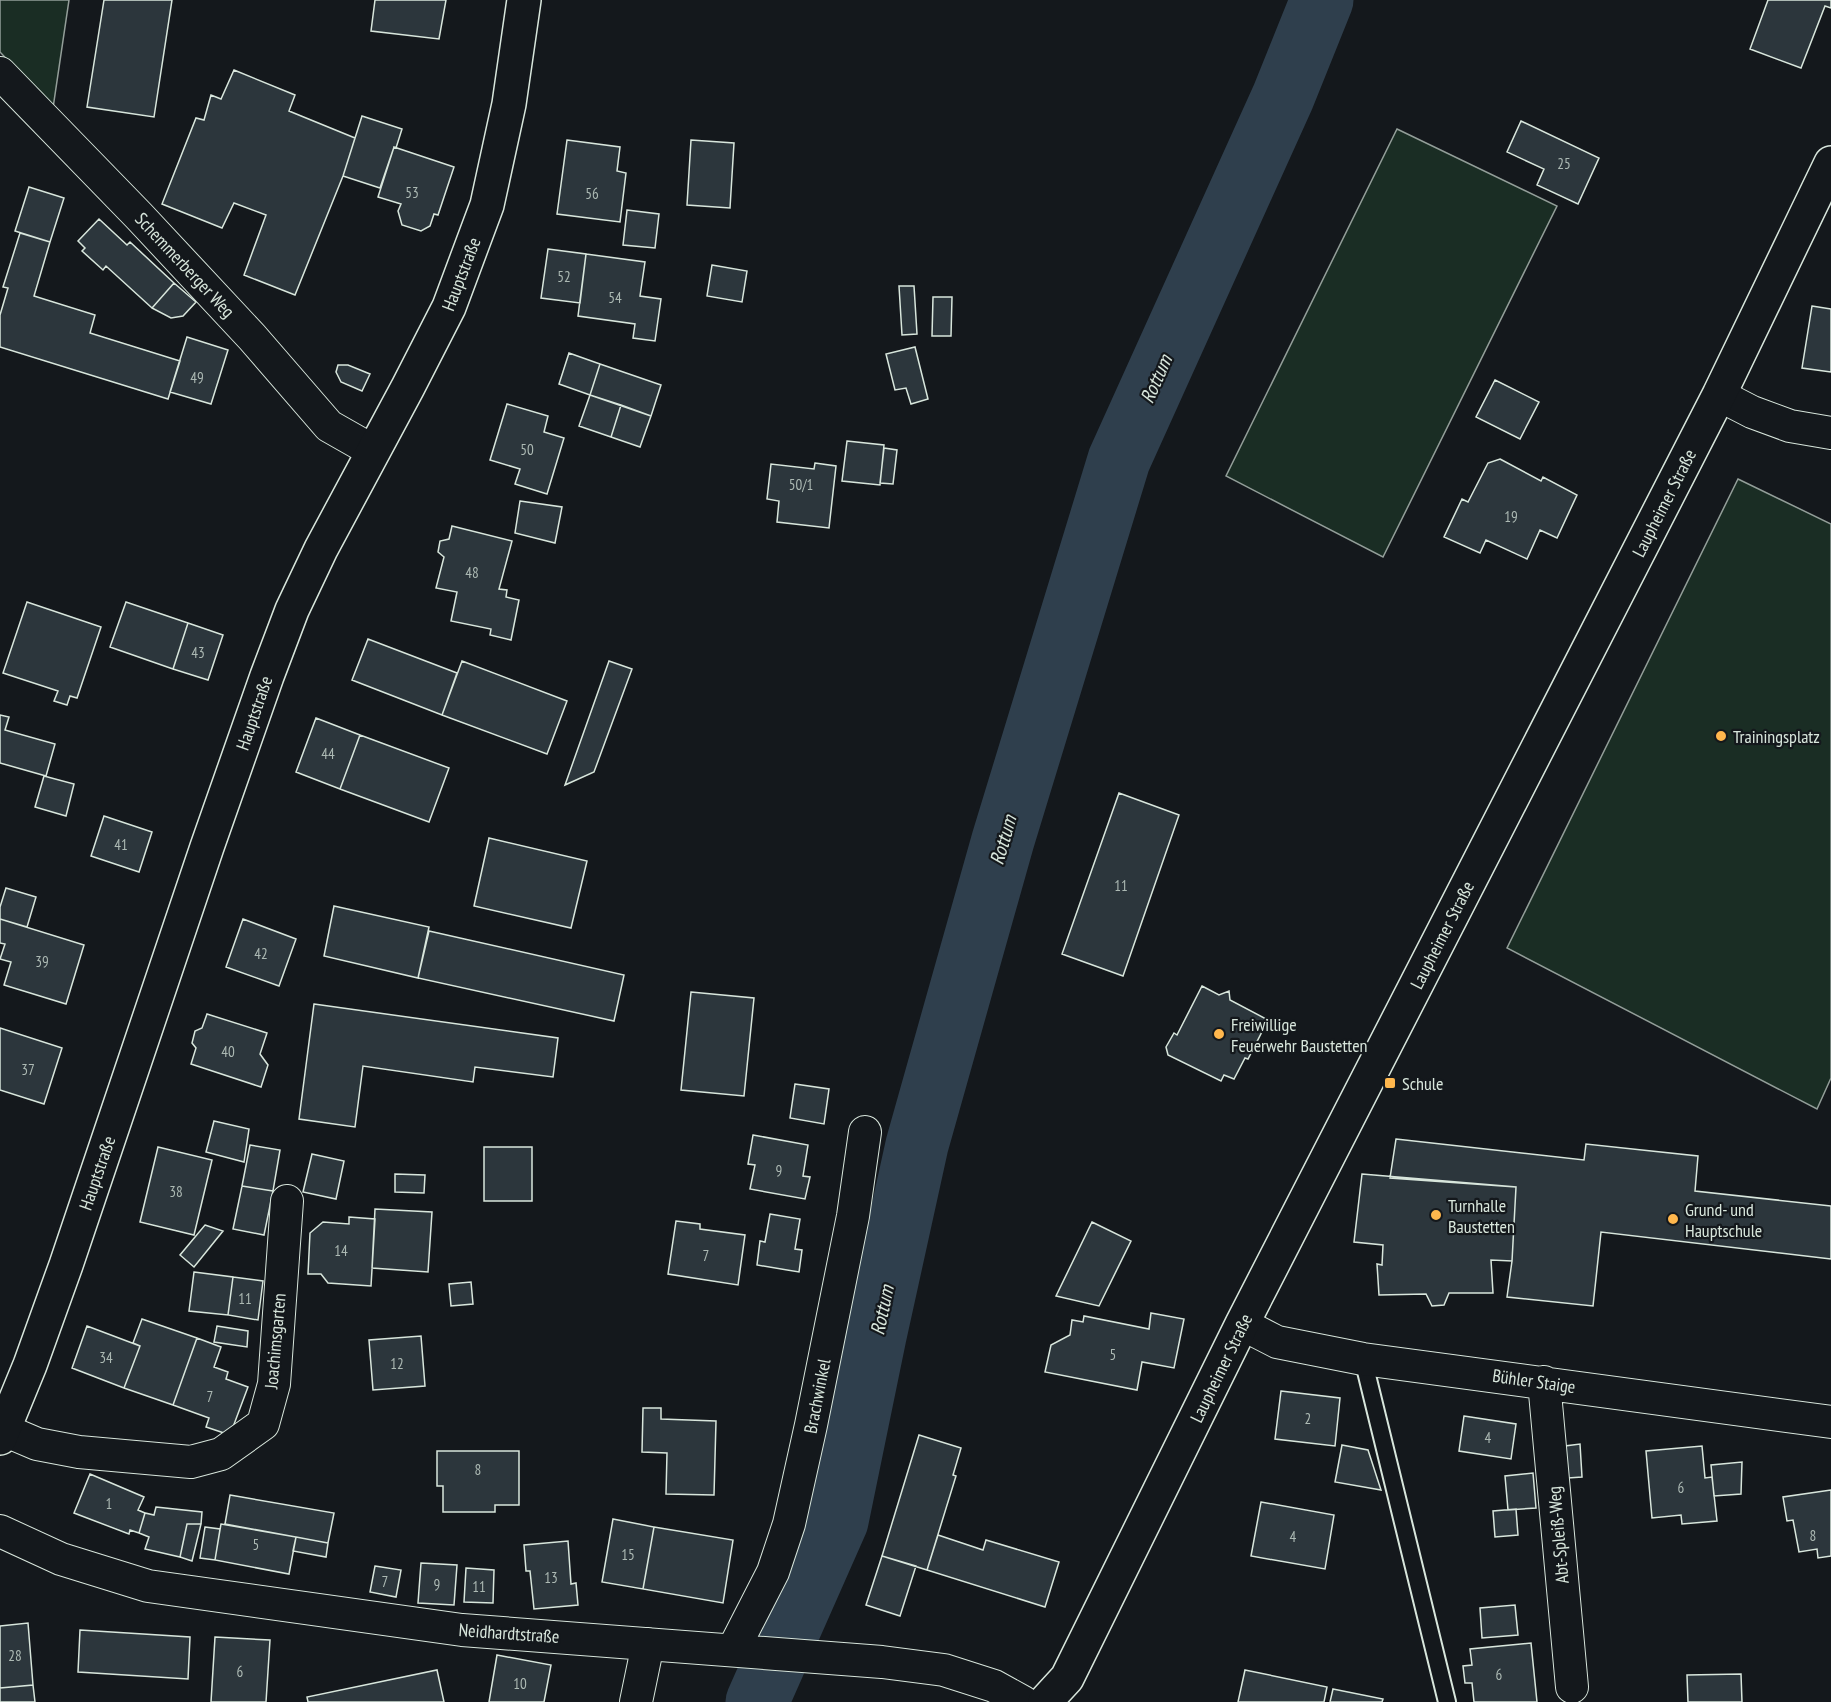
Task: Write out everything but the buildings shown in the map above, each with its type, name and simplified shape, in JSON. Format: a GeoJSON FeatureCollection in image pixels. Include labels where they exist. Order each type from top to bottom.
{"type":"FeatureCollection","features":[{"type":"Feature","properties":{"kind":"street","name":"Hauptstraße"},"geometry":{"type":"LineString","coordinates":[[2,1434],[66,1265],[267,676],[292,610],[321,549],[449,307],[488,205],[509,104],[524,0]]}},
{"type":"Feature","properties":{"kind":"street","name":"Schemmerberger Weg"},"geometry":{"type":"LineString","coordinates":[[0,73],[244,328],[329,426],[373,451]]}},
{"type":"Feature","properties":{"kind":"street","name":"Laupheimer Straße"},"geometry":{"type":"LineString","coordinates":[[1046,1702],[1067,1678],[1242,1324],[1719,395],[1831,163]]}},
{"type":"Feature","properties":{"kind":"street"},"geometry":{"type":"LineString","coordinates":[[1719,395],[1752,412],[1790,426],[1831,433]]}},
{"type":"Feature","properties":{"kind":"street","name":"Brachwinkel"},"geometry":{"type":"LineString","coordinates":[[742,1650],[789,1524],[850,1227],[865,1131]]}},
{"type":"Feature","properties":{"kind":"street","name":"Joachimsgarten"},"geometry":{"type":"LineString","coordinates":[[2,1434],[79,1452],[191,1462],[221,1454],[262,1424],[274,1384],[287,1201]]}},
{"type":"Feature","properties":{"kind":"street","name":"Bühler Staige"},"geometry":{"type":"LineString","coordinates":[[1242,1324],[1277,1342],[1363,1359],[1831,1422]]}},
{"type":"Feature","properties":{"kind":"street","name":"Abt-Spleiß-Weg"},"geometry":{"type":"LineString","coordinates":[[1544,1382],[1572,1687]]}},
{"type":"Feature","properties":{"kind":"street","name":"Neidhardtstraße"},"geometry":{"type":"LineString","coordinates":[[0,1531],[61,1559],[148,1587],[462,1630],[822,1656],[944,1670],[994,1686],[1023,1702]]}},
{"type":"Feature","properties":{"kind":"street"},"geometry":{"type":"LineString","coordinates":[[636,1702],[648,1644]]}},
{"type":"Feature","properties":{"kind":"lane"},"geometry":{"type":"LineString","coordinates":[[1363,1359],[1448,1702]]}},
{"type":"Feature","properties":{"kind":"green space"},"geometry":{"type":"Polygon","coordinates":[[[0,0],[69,0],[53,108],[0,52],[0,0]]]}},
{"type":"Feature","properties":{"kind":"green space"},"geometry":{"type":"Polygon","coordinates":[[[1397,129],[1557,206],[1383,557],[1226,476],[1397,129]]]}},
{"type":"Feature","properties":{"kind":"green space","name":"Trainingsplatz"},"geometry":{"type":"Polygon","coordinates":[[[1738,479],[1831,524],[1831,1078],[1817,1109],[1507,948],[1738,479]]]}},
{"type":"Feature","properties":{"kind":"waterway","name":"Rottum"},"geometry":{"type":"LineString","coordinates":[[757,1702],[837,1521],[917,1145],[1003,840],[1119,460],[1283,97],[1322,0]]}},
{"type":"Feature","properties":{"kind":"place","name":"Trainingsplatz"},"geometry":{"type":"Point","coordinates":[1721,736]}},
{"type":"Feature","properties":{"kind":"place","name":"Freiwillige Feuerwehr Baustetten"},"geometry":{"type":"Point","coordinates":[1219,1034]}},
{"type":"Feature","properties":{"kind":"place","name":"Schule"},"geometry":{"type":"Point","coordinates":[1390,1083]}},
{"type":"Feature","properties":{"kind":"place","name":"Turnhalle Baustetten"},"geometry":{"type":"Point","coordinates":[1436,1215]}},
{"type":"Feature","properties":{"kind":"place","name":"Grund- und Hauptschule"},"geometry":{"type":"Point","coordinates":[1673,1219]}}]}
